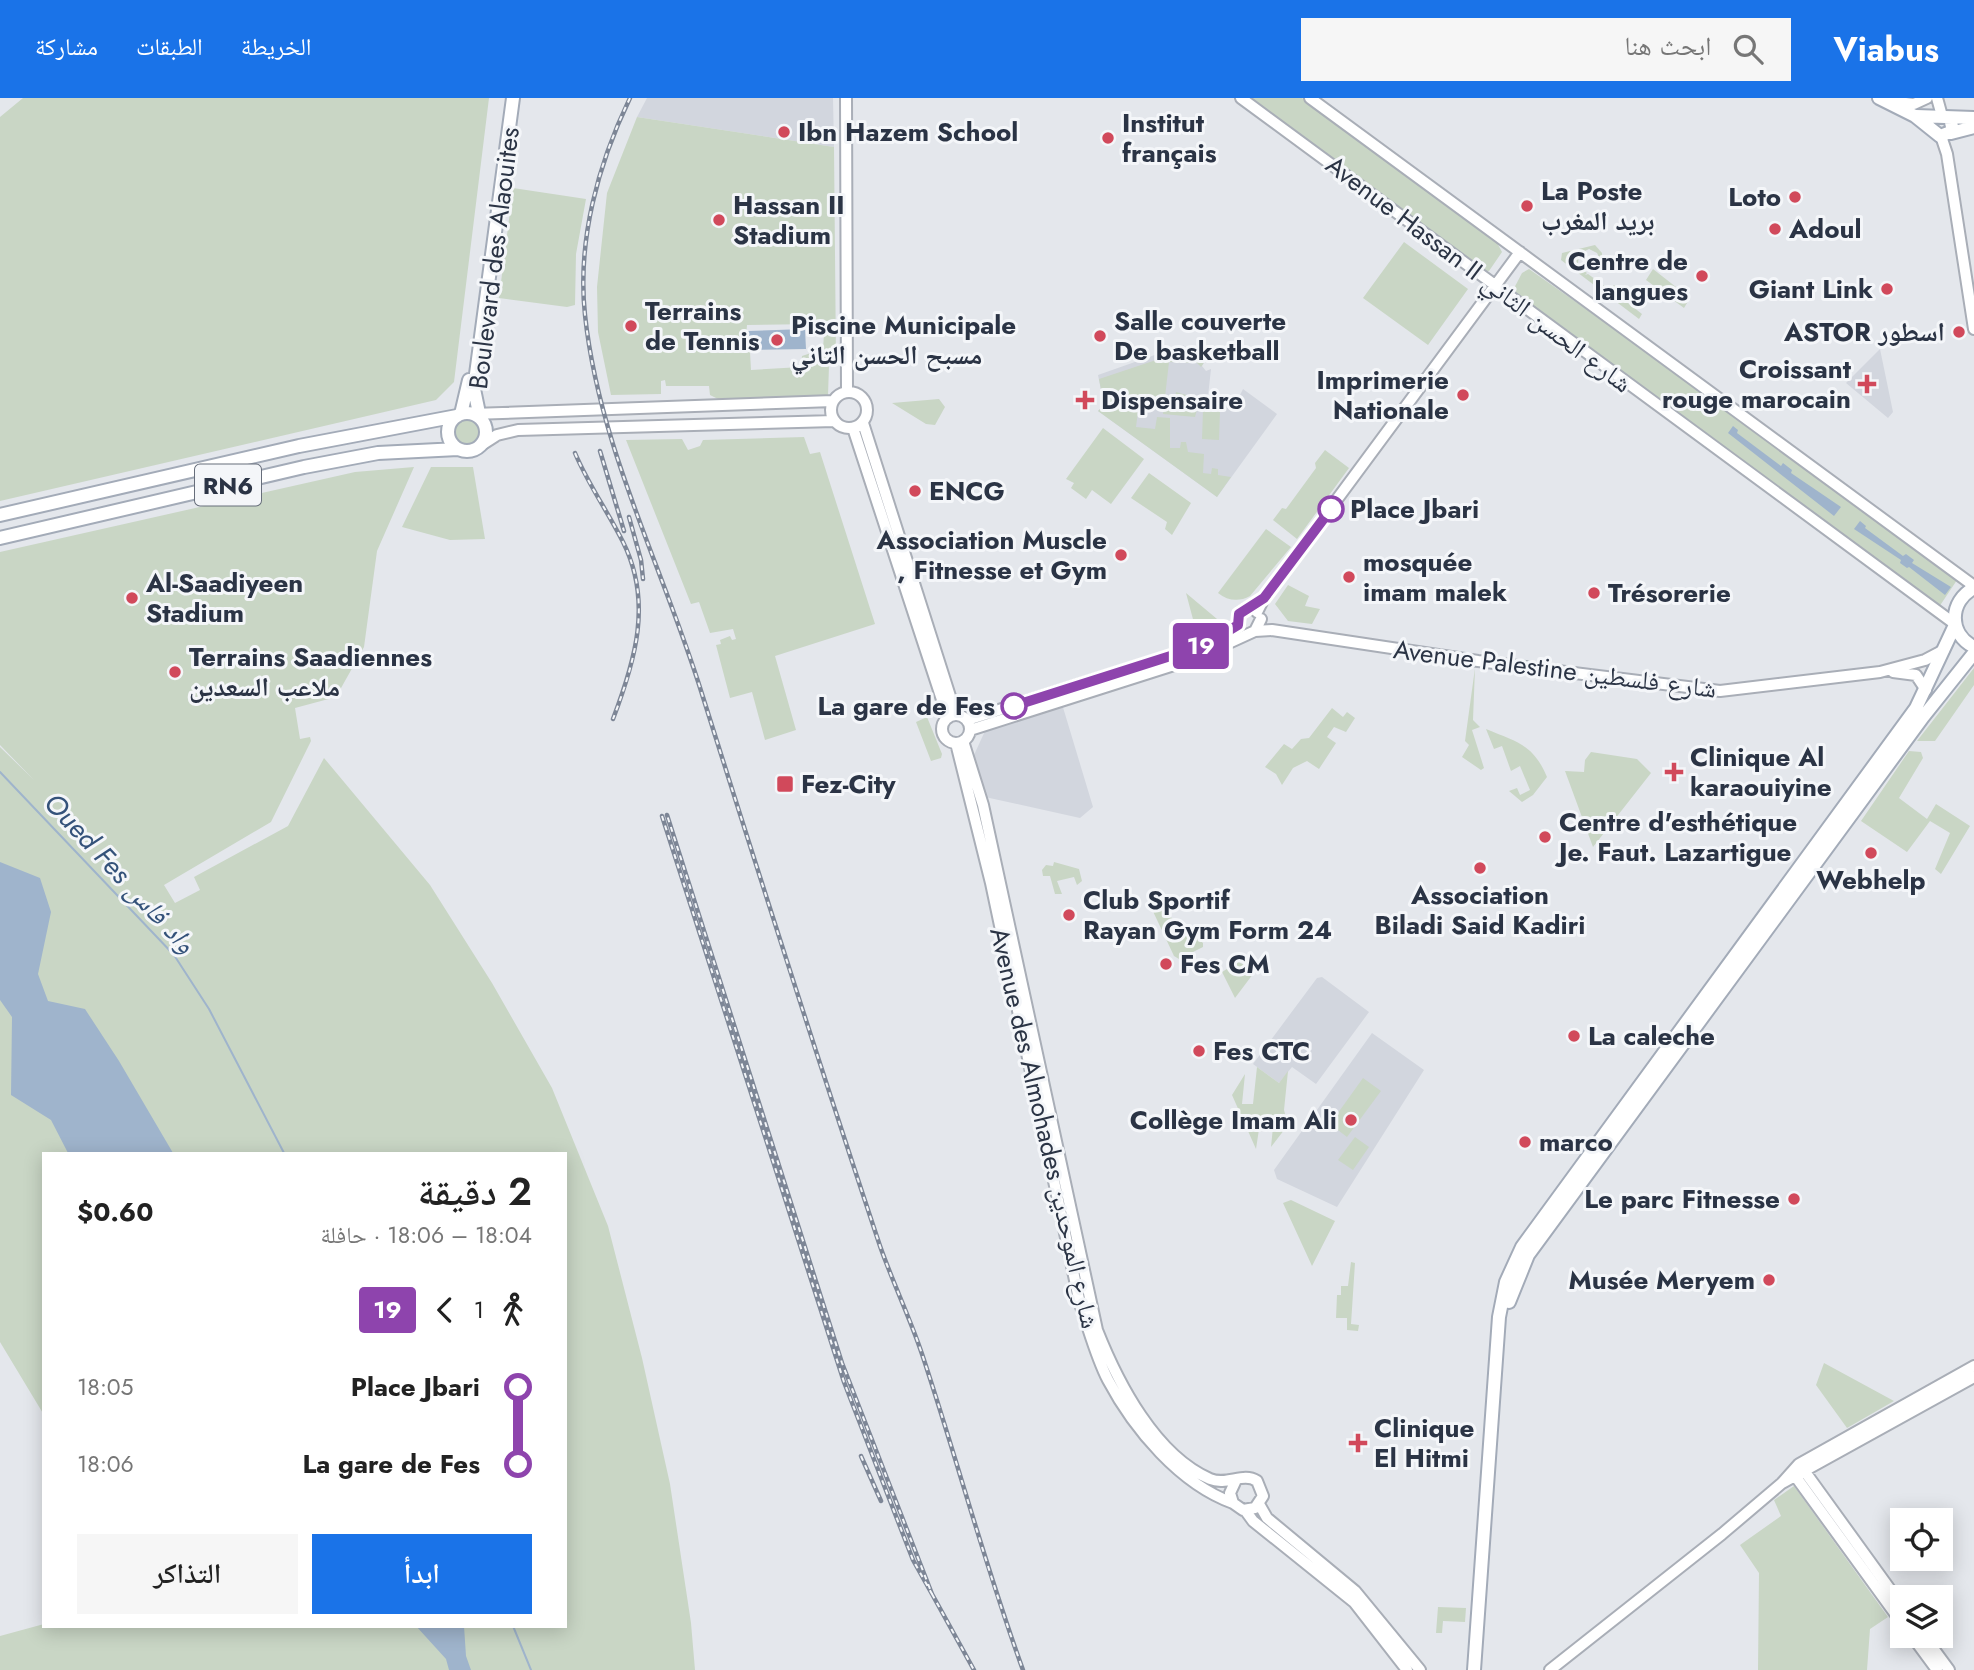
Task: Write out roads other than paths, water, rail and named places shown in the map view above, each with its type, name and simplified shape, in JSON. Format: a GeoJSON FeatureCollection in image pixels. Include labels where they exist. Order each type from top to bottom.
{"type":"FeatureCollection","features":[{"type":"Feature","properties":{"kind":"main road","name":"Boulevard des Alaouites"},"geometry":{"type":"LineString","coordinates":[[470,415],[468,389],[506,98]]}},
{"type":"Feature","properties":{"kind":"main road","name":"Boulevard des Alaouites"},"geometry":{"type":"LineString","coordinates":[[470,415],[513,98]]}},
{"type":"Feature","properties":{"kind":"main road"},"geometry":{"type":"LineString","coordinates":[[1880,98],[1944,134],[1974,127]]}},
{"type":"Feature","properties":{"kind":"main road"},"geometry":{"type":"LineString","coordinates":[[1915,116],[1974,118]]}},
{"type":"Feature","properties":{"kind":"main road"},"geometry":{"type":"LineString","coordinates":[[1943,117],[1934,123],[1944,134]]}},
{"type":"Feature","properties":{"kind":"main road"},"geometry":{"type":"LineString","coordinates":[[1943,117],[1954,126],[1944,134]]}},
{"type":"Feature","properties":{"kind":"main road"},"geometry":{"type":"LineString","coordinates":[[458,449],[450,441],[448,430],[470,415],[486,430],[483,444]]}},
{"type":"Feature","properties":{"kind":"main road","name":"RN6"},"geometry":{"type":"LineString","coordinates":[[0,515],[299,446],[470,415]]}},
{"type":"Feature","properties":{"kind":"main road","name":"RN6"},"geometry":{"type":"LineString","coordinates":[[0,538],[340,460],[403,451],[471,451],[483,444]]}},
{"type":"Feature","properties":{"kind":"main road"},"geometry":{"type":"LineString","coordinates":[[1482,1670],[1510,1298],[1528,1255],[1594,1156],[1861,785],[1926,690],[1955,625],[1958,602],[1974,587]]}},
{"type":"Feature","properties":{"kind":"main road"},"geometry":{"type":"LineString","coordinates":[[1955,625],[1962,638],[1974,647]]}},
{"type":"Feature","properties":{"kind":"main road"},"geometry":{"type":"LineString","coordinates":[[1474,1670],[1503,1294],[1522,1247],[1594,1156],[1923,717],[1974,653]]}},
{"type":"Feature","properties":{"kind":"street"},"geometry":{"type":"LineString","coordinates":[[846,98],[847,392]]}},
{"type":"Feature","properties":{"kind":"street","name":"Avenue Hassan II شارع الحسن الثاني"},"geometry":{"type":"LineString","coordinates":[[1241,98],[1955,625]]}},
{"type":"Feature","properties":{"kind":"street","name":"Avenue Hassan II شارع الحسن الثاني"},"geometry":{"type":"LineString","coordinates":[[1310,98],[1974,587]]}},
{"type":"Feature","properties":{"kind":"street"},"geometry":{"type":"LineString","coordinates":[[1880,98],[1914,104],[1927,98]]}},
{"type":"Feature","properties":{"kind":"street"},"geometry":{"type":"LineString","coordinates":[[1937,98],[1943,117]]}},
{"type":"Feature","properties":{"kind":"street"},"geometry":{"type":"LineString","coordinates":[[1944,134],[1974,329]]}},
{"type":"Feature","properties":{"kind":"street"},"geometry":{"type":"LineString","coordinates":[[1253,632],[1256,613],[1264,598],[1520,252]]}},
{"type":"Feature","properties":{"kind":"street"},"geometry":{"type":"LineString","coordinates":[[470,415],[833,401],[847,392],[859,394],[866,402],[867,414],[858,425],[842,427],[834,421],[831,411],[833,401]]}},
{"type":"Feature","properties":{"kind":"street"},"geometry":{"type":"LineString","coordinates":[[483,444],[497,435],[518,429],[834,421]]}},
{"type":"Feature","properties":{"kind":"street"},"geometry":{"type":"LineString","coordinates":[[858,425],[952,716],[969,725],[1196,658],[1253,632]]}},
{"type":"Feature","properties":{"kind":"street"},"geometry":{"type":"LineString","coordinates":[[1253,632],[1241,631],[1238,625],[1239,614],[1256,613]]}},
{"type":"Feature","properties":{"kind":"street"},"geometry":{"type":"LineString","coordinates":[[1256,613],[1272,631]]}},
{"type":"Feature","properties":{"kind":"street"},"geometry":{"type":"LineString","coordinates":[[952,716],[943,732],[948,740],[960,742],[969,725],[1205,645],[1238,625]]}},
{"type":"Feature","properties":{"kind":"street","name":"Avenue Palestine شارع فلسطين"},"geometry":{"type":"LineString","coordinates":[[1253,632],[1272,631],[1703,691],[1752,688],[1880,672],[1925,660],[1944,650]]}},
{"type":"Feature","properties":{"kind":"street","name":"Avenue Palestine شارع فلسطين"},"geometry":{"type":"LineString","coordinates":[[1880,672],[1916,675],[1926,690]]}},
{"type":"Feature","properties":{"kind":"street","name":"Avenue des Almohades شارع الموحدين"},"geometry":{"type":"LineString","coordinates":[[960,742],[982,805],[1097,1330],[1116,1378],[1130,1400],[1175,1454],[1209,1478],[1236,1480]]}},
{"type":"Feature","properties":{"kind":"street","name":"Avenue des Almohades شارع الموحدين"},"geometry":{"type":"LineString","coordinates":[[960,742],[1080,1304],[1091,1337],[1108,1380],[1139,1426],[1174,1465],[1221,1498],[1233,1503]]}},
{"type":"Feature","properties":{"kind":"street"},"geometry":{"type":"LineString","coordinates":[[1550,1670],[1798,1471],[1974,1366]]}},
{"type":"Feature","properties":{"kind":"street"},"geometry":{"type":"LineString","coordinates":[[1798,1471],[1974,1377]]}},
{"type":"Feature","properties":{"kind":"street"},"geometry":{"type":"LineString","coordinates":[[1798,1471],[1890,1590]]}},
{"type":"Feature","properties":{"kind":"street"},"geometry":{"type":"LineString","coordinates":[[1798,1471],[1890,1605]]}},
{"type":"Feature","properties":{"kind":"street"},"geometry":{"type":"LineString","coordinates":[[1407,1670],[1354,1602],[1253,1521],[1245,1510],[1233,1503],[1231,1489],[1236,1480],[1245,1477],[1258,1481],[1263,1492],[1259,1504],[1267,1518],[1355,1591],[1420,1670]]}},
{"type":"Feature","properties":{"kind":"street"},"geometry":{"type":"LineString","coordinates":[[1245,1510],[1259,1504]]}},
{"type":"Feature","properties":{"kind":"street"},"geometry":{"type":"LineString","coordinates":[[1921,1648],[1937,1670]]}},
{"type":"Feature","properties":{"kind":"street"},"geometry":{"type":"LineString","coordinates":[[1933,1648],[1949,1670]]}},
{"type":"Feature","properties":{"kind":"water","name":"Piscine Municipale مسبح الحسن التاني"},"geometry":{"type":"Polygon","coordinates":[[[805,329],[806,349],[749,350],[748,331],[805,329]]]}},
{"type":"Feature","properties":{"kind":"water"},"geometry":{"type":"Polygon","coordinates":[[[1733,426],[1738,430],[1737,433],[1781,466],[1783,463],[1792,470],[1791,473],[1841,507],[1834,516],[1728,433],[1733,426]]]}},
{"type":"Feature","properties":{"kind":"water"},"geometry":{"type":"Polygon","coordinates":[[[1860,521],[1865,528],[1903,556],[1906,554],[1914,560],[1912,563],[1951,587],[1945,595],[1900,563],[1901,560],[1854,529],[1860,521]]]}},
{"type":"Feature","properties":{"kind":"water"},"geometry":{"type":"Polygon","coordinates":[[[0,862],[40,878],[51,912],[38,974],[48,1001],[85,1009],[172,1152],[67,1152],[51,1120],[11,1095],[12,1017],[0,1000],[0,862]]]}},
{"type":"Feature","properties":{"kind":"water"},"geometry":{"type":"Polygon","coordinates":[[[418,1628],[464,1628],[466,1656],[471,1670],[449,1670],[446,1659],[418,1628]]]}},
{"type":"Feature","properties":{"kind":"waterway","name":"Oued Fes واد فاس"},"geometry":{"type":"LineString","coordinates":[[0,772],[174,955],[209,1009],[283,1152]]}},
{"type":"Feature","properties":{"kind":"waterway","name":"Oued Fes واد فاس"},"geometry":{"type":"LineString","coordinates":[[514,1628],[531,1670]]}},
{"type":"Feature","properties":{"kind":"railway"},"geometry":{"type":"LineString","coordinates":[[630,98],[608,149],[592,203],[587,231],[583,287],[592,364],[618,460],[702,694],[857,1177],[885,1260],[922,1354],[1023,1670]]}},
{"type":"Feature","properties":{"kind":"railway"},"geometry":{"type":"LineString","coordinates":[[600,451],[624,531]]}},
{"type":"Feature","properties":{"kind":"railway"},"geometry":{"type":"LineString","coordinates":[[575,453],[623,542],[637,587],[638,631],[628,675],[613,719]]}},
{"type":"Feature","properties":{"kind":"railway"},"geometry":{"type":"LineString","coordinates":[[629,517],[641,560],[643,579]]}},
{"type":"Feature","properties":{"kind":"railway"},"geometry":{"type":"LineString","coordinates":[[662,816],[844,1382],[913,1560],[932,1594],[842,1363],[667,815]]}},
{"type":"Feature","properties":{"kind":"railway"},"geometry":{"type":"LineString","coordinates":[[861,1456],[881,1501]]}},
{"type":"Feature","properties":{"kind":"railway"},"geometry":{"type":"LineString","coordinates":[[932,1594],[974,1670]]}},
{"type":"Feature","properties":{"kind":"place","name":"Ibn Hazem School"},"geometry":{"type":"Point","coordinates":[784,132]}},
{"type":"Feature","properties":{"kind":"place","name":"Institut français"},"geometry":{"type":"Point","coordinates":[1108,138]}},
{"type":"Feature","properties":{"kind":"place","name":"Loto"},"geometry":{"type":"Point","coordinates":[1795,197]}},
{"type":"Feature","properties":{"kind":"place","name":"La Poste بريد المغرب"},"geometry":{"type":"Point","coordinates":[1527,206]}},
{"type":"Feature","properties":{"kind":"place","name":"Hassan II Stadium"},"geometry":{"type":"Point","coordinates":[719,220]}},
{"type":"Feature","properties":{"kind":"place","name":"Adoul"},"geometry":{"type":"Point","coordinates":[1775,229]}},
{"type":"Feature","properties":{"kind":"place","name":"Centre de langues"},"geometry":{"type":"Point","coordinates":[1702,276]}},
{"type":"Feature","properties":{"kind":"place","name":"Giant Link"},"geometry":{"type":"Point","coordinates":[1887,289]}},
{"type":"Feature","properties":{"kind":"place","name":"Terrains de Tennis"},"geometry":{"type":"Point","coordinates":[631,326]}},
{"type":"Feature","properties":{"kind":"place","name":"ASTOR اسطور"},"geometry":{"type":"Point","coordinates":[1959,332]}},
{"type":"Feature","properties":{"kind":"place","name":"Salle couverte De basketball"},"geometry":{"type":"Point","coordinates":[1100,336]}},
{"type":"Feature","properties":{"kind":"place","name":"Piscine Municipale مسبح الحسن التاني"},"geometry":{"type":"Point","coordinates":[777,340]}},
{"type":"Feature","properties":{"kind":"place","name":"Croissant rouge marocain"},"geometry":{"type":"Point","coordinates":[1867,384]}},
{"type":"Feature","properties":{"kind":"place","name":"Imprimerie Nationale"},"geometry":{"type":"Point","coordinates":[1463,395]}},
{"type":"Feature","properties":{"kind":"place","name":"Dispensaire"},"geometry":{"type":"Point","coordinates":[1085,400]}},
{"type":"Feature","properties":{"kind":"place","name":"ENCG"},"geometry":{"type":"Point","coordinates":[915,491]}},
{"type":"Feature","properties":{"kind":"place","name":"Place Jbari"},"geometry":{"type":"Point","coordinates":[1331,509]}},
{"type":"Feature","properties":{"kind":"place","name":"Association Muscle , Fitnesse et Gym"},"geometry":{"type":"Point","coordinates":[1121,555]}},
{"type":"Feature","properties":{"kind":"place","name":"mosquée imam malek"},"geometry":{"type":"Point","coordinates":[1349,577]}},
{"type":"Feature","properties":{"kind":"place","name":"Trésorerie"},"geometry":{"type":"Point","coordinates":[1594,593]}},
{"type":"Feature","properties":{"kind":"place","name":"Al-Saadiyeen Stadium"},"geometry":{"type":"Point","coordinates":[132,598]}},
{"type":"Feature","properties":{"kind":"place","name":"Terrains Saadiennes ملاعب السعدين"},"geometry":{"type":"Point","coordinates":[175,672]}},
{"type":"Feature","properties":{"kind":"place","name":"La gare de Fes"},"geometry":{"type":"Point","coordinates":[1014,706]}},
{"type":"Feature","properties":{"kind":"place","name":"Clinique Al karaouiyine"},"geometry":{"type":"Point","coordinates":[1674,772]}},
{"type":"Feature","properties":{"kind":"place","name":"Fez-City"},"geometry":{"type":"Point","coordinates":[785,784]}},
{"type":"Feature","properties":{"kind":"place","name":"Centre d'esthétique Je. Faut. Lazartigue"},"geometry":{"type":"Point","coordinates":[1545,837]}},
{"type":"Feature","properties":{"kind":"place","name":"Webhelp"},"geometry":{"type":"Point","coordinates":[1871,853]}},
{"type":"Feature","properties":{"kind":"place","name":"Association Biladi Said Kadiri"},"geometry":{"type":"Point","coordinates":[1480,868]}},
{"type":"Feature","properties":{"kind":"place","name":"Club Sportif Rayan Gym Form 24"},"geometry":{"type":"Point","coordinates":[1069,915]}},
{"type":"Feature","properties":{"kind":"place","name":"Fes CM"},"geometry":{"type":"Point","coordinates":[1166,964]}},
{"type":"Feature","properties":{"kind":"place","name":"La caleche"},"geometry":{"type":"Point","coordinates":[1574,1036]}},
{"type":"Feature","properties":{"kind":"place","name":"Fes CTC"},"geometry":{"type":"Point","coordinates":[1199,1051]}},
{"type":"Feature","properties":{"kind":"place","name":"Collège Imam Ali"},"geometry":{"type":"Point","coordinates":[1351,1120]}},
{"type":"Feature","properties":{"kind":"place","name":"marco"},"geometry":{"type":"Point","coordinates":[1525,1142]}},
{"type":"Feature","properties":{"kind":"place","name":"Le parc Fitnesse"},"geometry":{"type":"Point","coordinates":[1794,1199]}},
{"type":"Feature","properties":{"kind":"place","name":"Musée Meryem"},"geometry":{"type":"Point","coordinates":[1769,1280]}},
{"type":"Feature","properties":{"kind":"place","name":"Clinique El Hitmi"},"geometry":{"type":"Point","coordinates":[1358,1443]}}]}
